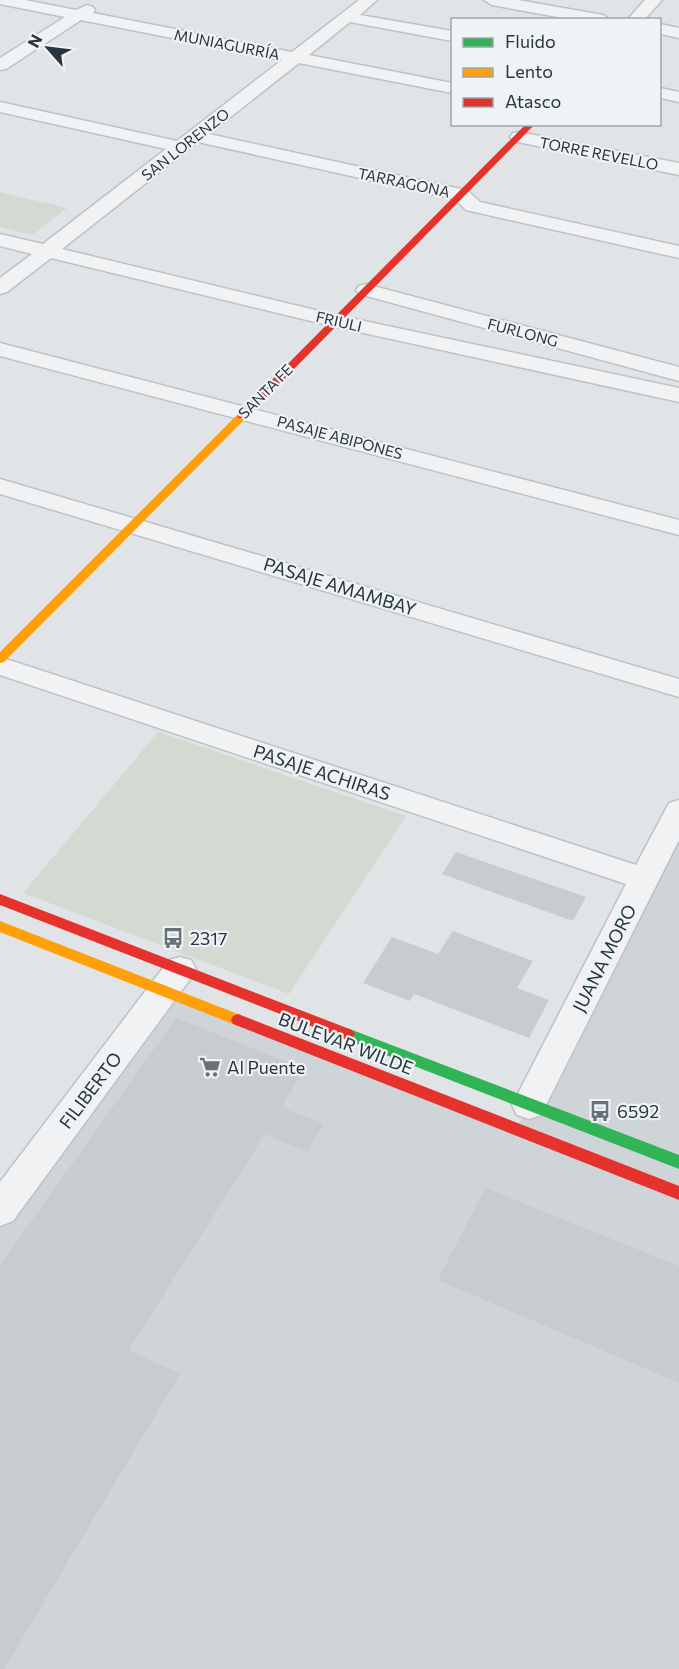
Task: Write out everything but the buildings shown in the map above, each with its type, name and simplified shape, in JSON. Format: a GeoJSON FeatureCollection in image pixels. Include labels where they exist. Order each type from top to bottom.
{"type":"FeatureCollection","features":[{"type":"Feature","properties":{"kind":"street","name":"MUNIAGURRÍA"},"geometry":{"type":"LineString","coordinates":[[1,0],[451,88]]}},
{"type":"Feature","properties":{"kind":"street"},"geometry":{"type":"LineString","coordinates":[[0,65],[103,0]]}},
{"type":"Feature","properties":{"kind":"street","name":"SAN LORENZO"},"geometry":{"type":"LineString","coordinates":[[0,288],[369,0]]}},
{"type":"Feature","properties":{"kind":"street"},"geometry":{"type":"LineString","coordinates":[[492,0],[592,18]]}},
{"type":"Feature","properties":{"kind":"street"},"geometry":{"type":"LineString","coordinates":[[637,18],[654,0]]}},
{"type":"Feature","properties":{"kind":"street"},"geometry":{"type":"LineString","coordinates":[[347,17],[451,36]]}},
{"type":"Feature","properties":{"kind":"street"},"geometry":{"type":"LineString","coordinates":[[661,29],[679,33]]}},
{"type":"Feature","properties":{"kind":"street"},"geometry":{"type":"LineString","coordinates":[[661,93],[679,97]]}},
{"type":"Feature","properties":{"kind":"street","name":"TARRAGONA"},"geometry":{"type":"LineString","coordinates":[[0,107],[188,141],[461,195],[473,206],[679,252]]}},
{"type":"Feature","properties":{"kind":"street","name":"TORRE REVELLO"},"geometry":{"type":"LineString","coordinates":[[525,131],[679,169]]}},
{"type":"Feature","properties":{"kind":"street","name":"SANTA FE"},"geometry":{"type":"LineString","coordinates":[[0,659],[525,131]]}},
{"type":"Feature","properties":{"kind":"street","name":"FRIULI"},"geometry":{"type":"LineString","coordinates":[[0,240],[336,321],[679,395]]}},
{"type":"Feature","properties":{"kind":"street","name":"FURLONG"},"geometry":{"type":"LineString","coordinates":[[366,290],[679,374]]}},
{"type":"Feature","properties":{"kind":"street","name":"PASAJE ABIPONES"},"geometry":{"type":"LineString","coordinates":[[0,349],[679,528]]}},
{"type":"Feature","properties":{"kind":"street","name":"PASAJE AMAMBAY"},"geometry":{"type":"LineString","coordinates":[[0,486],[679,688]]}},
{"type":"Feature","properties":{"kind":"street","name":"PASAJE ACHIRAS"},"geometry":{"type":"LineString","coordinates":[[0,666],[644,879]]}},
{"type":"Feature","properties":{"kind":"street","name":"JUANA MORO"},"geometry":{"type":"LineString","coordinates":[[529,1105],[679,810]]}},
{"type":"Feature","properties":{"kind":"street","name":"BULEVAR WILDE"},"geometry":{"type":"LineString","coordinates":[[0,899],[172,980],[679,1193]]}},
{"type":"Feature","properties":{"kind":"street","name":"BULEVAR WILDE"},"geometry":{"type":"LineString","coordinates":[[0,926],[172,980],[529,1105],[679,1162]]}},
{"type":"Feature","properties":{"kind":"street","name":"FILIBERTO"},"geometry":{"type":"LineString","coordinates":[[0,1210],[172,980]]}},
{"type":"Feature","properties":{"kind":"shaded area"},"geometry":{"type":"Polygon","coordinates":[[[0,192],[67,208],[32,235],[0,227],[0,192]]]}},
{"type":"Feature","properties":{"kind":"shaded area"},"geometry":{"type":"Polygon","coordinates":[[[158,732],[406,816],[289,994],[23,893],[158,732]]]}},
{"type":"Feature","properties":{"kind":"shaded area"},"geometry":{"type":"Polygon","coordinates":[[[679,810],[679,1669],[0,1669],[0,1210],[164,991],[516,1129],[679,810]]]}},
{"type":"Feature","properties":{"kind":"traffic: fast"},"geometry":{"type":"LineString","coordinates":[[347,1034],[679,1162]]}},
{"type":"Feature","properties":{"kind":"traffic: slow"},"geometry":{"type":"LineString","coordinates":[[0,659],[242,416]]}},
{"type":"Feature","properties":{"kind":"traffic: slow"},"geometry":{"type":"LineString","coordinates":[[0,926],[238,1020]]}},
{"type":"Feature","properties":{"kind":"traffic: jam"},"geometry":{"type":"LineString","coordinates":[[242,416],[529,126]]}},
{"type":"Feature","properties":{"kind":"traffic: jam"},"geometry":{"type":"LineString","coordinates":[[0,899],[347,1034]]}},
{"type":"Feature","properties":{"kind":"traffic: jam"},"geometry":{"type":"LineString","coordinates":[[238,1020],[679,1193]]}},
{"type":"Feature","properties":{"kind":"place","name":"2317"},"geometry":{"type":"Point","coordinates":[173,938]}},
{"type":"Feature","properties":{"kind":"place","name":"Al Puente"},"geometry":{"type":"Point","coordinates":[210,1067]}},
{"type":"Feature","properties":{"kind":"place","name":"6592"},"geometry":{"type":"Point","coordinates":[600,1111]}}]}
